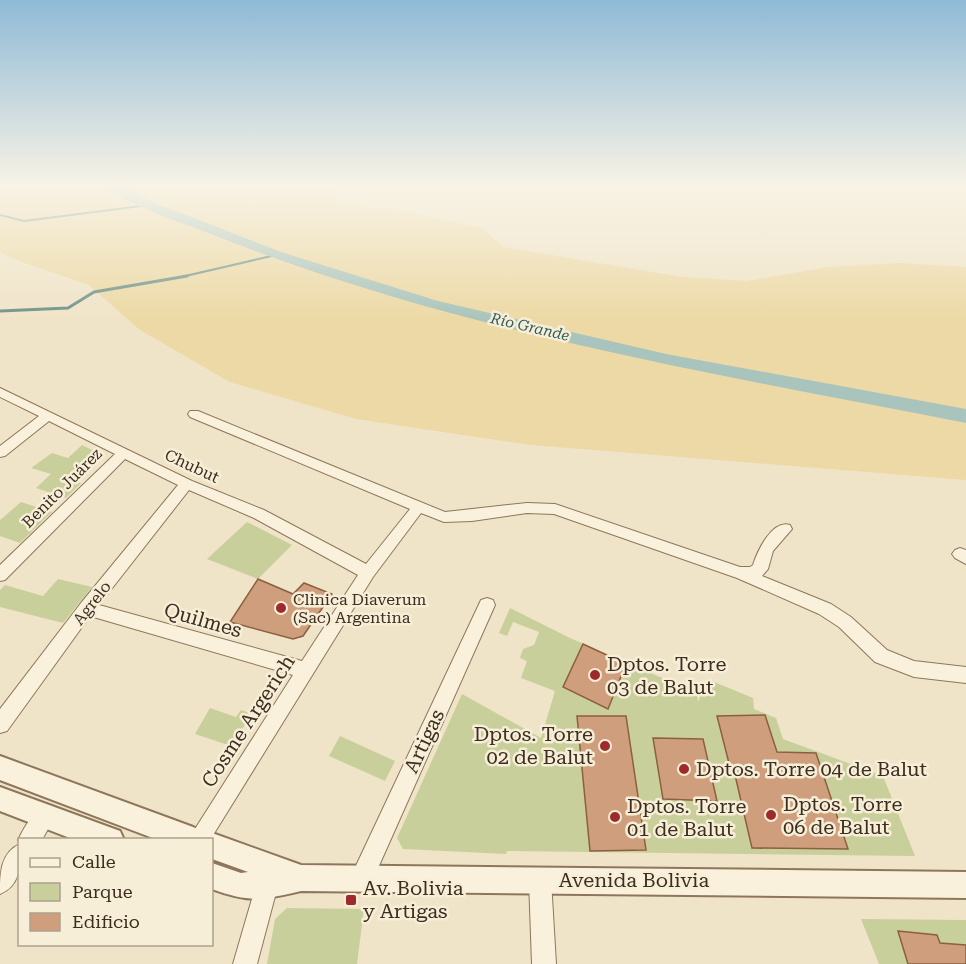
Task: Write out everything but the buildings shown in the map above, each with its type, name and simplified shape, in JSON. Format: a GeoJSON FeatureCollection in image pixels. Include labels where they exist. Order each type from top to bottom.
{"type":"FeatureCollection","features":[{"type":"Feature","properties":{"kind":"street","name":"Chubut"},"geometry":{"type":"LineString","coordinates":[[0,392],[187,484],[259,514],[368,573]]}},
{"type":"Feature","properties":{"kind":"street"},"geometry":{"type":"LineString","coordinates":[[194,414],[444,518],[464,518],[521,507],[555,509],[740,573],[825,609],[860,635],[881,656],[899,664],[914,669],[966,675]]}},
{"type":"Feature","properties":{"kind":"street"},"geometry":{"type":"LineString","coordinates":[[0,453],[47,416]]}},
{"type":"Feature","properties":{"kind":"street","name":"Benito Juárez"},"geometry":{"type":"LineString","coordinates":[[0,575],[124,452]]}},
{"type":"Feature","properties":{"kind":"street","name":"Agrelo"},"geometry":{"type":"LineString","coordinates":[[0,724],[87,608],[187,484]]}},
{"type":"Feature","properties":{"kind":"street","name":"Cosme Argerich"},"geometry":{"type":"LineString","coordinates":[[197,838],[368,573],[417,508]]}},
{"type":"Feature","properties":{"kind":"street"},"geometry":{"type":"LineString","coordinates":[[740,573],[753,574],[760,569],[766,548],[785,529]]}},
{"type":"Feature","properties":{"kind":"street","name":"Artigas"},"geometry":{"type":"LineString","coordinates":[[362,878],[487,605]]}},
{"type":"Feature","properties":{"kind":"street","name":"Quilmes"},"geometry":{"type":"LineString","coordinates":[[87,608],[307,671]]}},
{"type":"Feature","properties":{"kind":"street"},"geometry":{"type":"LineString","coordinates":[[0,768],[191,838]]}},
{"type":"Feature","properties":{"kind":"street"},"geometry":{"type":"LineString","coordinates":[[0,799],[106,838]]}},
{"type":"Feature","properties":{"kind":"street"},"geometry":{"type":"LineString","coordinates":[[30,838],[45,816]]}},
{"type":"Feature","properties":{"kind":"street","name":"Avenida Bolivia"},"geometry":{"type":"LineString","coordinates":[[213,846],[301,878]]}},
{"type":"Feature","properties":{"kind":"street"},"geometry":{"type":"LineString","coordinates":[[0,883],[18,857]]}},
{"type":"Feature","properties":{"kind":"street","name":"Avenida Bolivia"},"geometry":{"type":"LineString","coordinates":[[213,876],[241,886],[267,885],[301,878],[966,885]]}},
{"type":"Feature","properties":{"kind":"street"},"geometry":{"type":"LineString","coordinates":[[540,880],[544,964]]}},
{"type":"Feature","properties":{"kind":"street"},"geometry":{"type":"LineString","coordinates":[[245,964],[267,885]]}},
{"type":"Feature","properties":{"kind":"green space"},"geometry":{"type":"Polygon","coordinates":[[[82,445],[98,453],[70,479],[81,483],[66,498],[36,488],[51,474],[31,468],[52,453],[68,458],[82,445]]]}},
{"type":"Feature","properties":{"kind":"green space"},"geometry":{"type":"Polygon","coordinates":[[[21,502],[52,512],[20,543],[0,536],[0,520],[21,502]]]}},
{"type":"Feature","properties":{"kind":"green space"},"geometry":{"type":"Polygon","coordinates":[[[247,522],[292,545],[258,579],[207,559],[247,522]]]}},
{"type":"Feature","properties":{"kind":"green space"},"geometry":{"type":"Polygon","coordinates":[[[58,579],[92,587],[63,623],[0,607],[0,590],[5,585],[43,596],[58,579]]]}},
{"type":"Feature","properties":{"kind":"green space"},"geometry":{"type":"Polygon","coordinates":[[[510,608],[570,638],[697,693],[698,702],[707,679],[753,698],[754,709],[776,718],[783,739],[883,776],[915,856],[507,851],[506,854],[403,849],[397,838],[462,694],[541,738],[555,691],[521,678],[527,661],[520,658],[523,649],[534,645],[539,632],[513,622],[507,636],[499,633],[510,608]]]}},
{"type":"Feature","properties":{"kind":"green space"},"geometry":{"type":"Polygon","coordinates":[[[210,708],[236,717],[241,710],[252,714],[231,746],[195,734],[210,708]]]}},
{"type":"Feature","properties":{"kind":"green space"},"geometry":{"type":"Polygon","coordinates":[[[340,736],[395,761],[385,781],[329,756],[340,736]]]}},
{"type":"Feature","properties":{"kind":"green space"},"geometry":{"type":"Polygon","coordinates":[[[287,908],[364,909],[357,964],[267,964],[275,919],[287,908]]]}},
{"type":"Feature","properties":{"kind":"green space"},"geometry":{"type":"Polygon","coordinates":[[[861,919],[966,920],[966,964],[879,964],[861,919]]]}},
{"type":"Feature","properties":{"kind":"sand"},"geometry":{"type":"Polygon","coordinates":[[[0,230],[483,230],[504,247],[682,277],[747,281],[828,267],[900,263],[966,267],[966,480],[531,445],[356,419],[230,382],[140,330],[89,285],[13,259],[0,252],[0,230]]]}},
{"type":"Feature","properties":{"kind":"waterway","name":"Río Grande"},"geometry":{"type":"LineString","coordinates":[[212,230],[276,255],[434,305],[666,359],[966,416]]}},
{"type":"Feature","properties":{"kind":"waterway"},"geometry":{"type":"LineString","coordinates":[[181,277],[276,255]]}},
{"type":"Feature","properties":{"kind":"waterway"},"geometry":{"type":"LineString","coordinates":[[0,311],[68,308],[94,292],[187,276]]}},
{"type":"Feature","properties":{"kind":"place","name":"Clinica Diaverum (Sac) Argentina"},"geometry":{"type":"Point","coordinates":[281,608]}},
{"type":"Feature","properties":{"kind":"place","name":"Dptos. Torre 03 de Balut"},"geometry":{"type":"Point","coordinates":[595,675]}},
{"type":"Feature","properties":{"kind":"place","name":"Dptos. Torre 02 de Balut"},"geometry":{"type":"Point","coordinates":[605,746]}},
{"type":"Feature","properties":{"kind":"place","name":"Dptos. Torre 04 de Balut"},"geometry":{"type":"Point","coordinates":[684,769]}},
{"type":"Feature","properties":{"kind":"place","name":"Dptos. Torre 06 de Balut"},"geometry":{"type":"Point","coordinates":[771,815]}},
{"type":"Feature","properties":{"kind":"place","name":"Dptos. Torre 01 de Balut"},"geometry":{"type":"Point","coordinates":[615,817]}},
{"type":"Feature","properties":{"kind":"place","name":"Av. Bolivia y Artigas"},"geometry":{"type":"Point","coordinates":[351,900]}}]}
